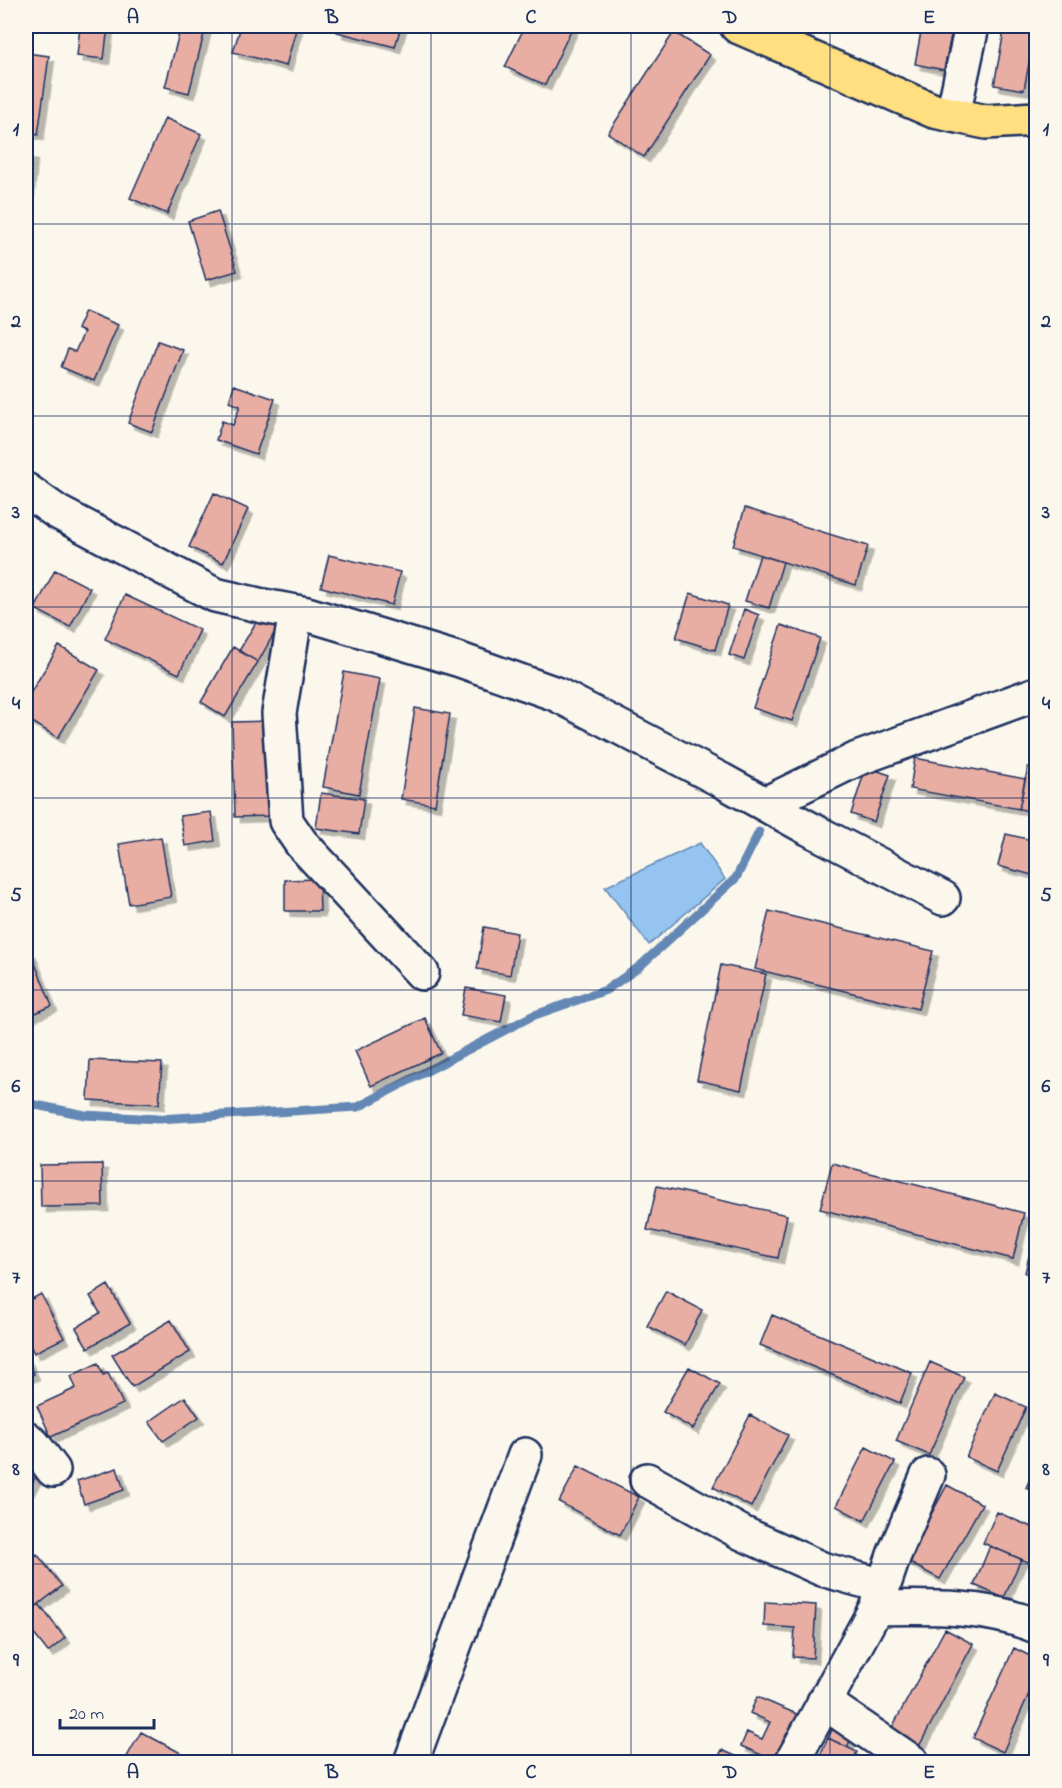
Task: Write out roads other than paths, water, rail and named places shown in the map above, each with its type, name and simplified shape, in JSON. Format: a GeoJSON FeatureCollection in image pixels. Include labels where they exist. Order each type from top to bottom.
{"type":"FeatureCollection","features":[{"type":"Feature","properties":{"kind":"main road"},"geometry":{"type":"LineString","coordinates":[[737,26],[934,111],[986,122],[1036,118]]}},
{"type":"Feature","properties":{"kind":"street"},"geometry":{"type":"LineString","coordinates":[[953,116],[972,26]]}},
{"type":"Feature","properties":{"kind":"street"},"geometry":{"type":"LineString","coordinates":[[26,490],[57,512],[215,595],[296,612],[460,660],[556,694],[943,898]]}},
{"type":"Feature","properties":{"kind":"street"},"geometry":{"type":"LineString","coordinates":[[296,612],[279,713],[286,821],[301,843],[422,973]]}},
{"type":"Feature","properties":{"kind":"street"},"geometry":{"type":"LineString","coordinates":[[765,804],[857,759],[1036,694]]}},
{"type":"Feature","properties":{"kind":"street"},"geometry":{"type":"LineString","coordinates":[[26,1438],[53,1470]]}},
{"type":"Feature","properties":{"kind":"street"},"geometry":{"type":"LineString","coordinates":[[411,1762],[525,1455]]}},
{"type":"Feature","properties":{"kind":"street"},"geometry":{"type":"LineString","coordinates":[[792,1762],[879,1597],[928,1475]]}},
{"type":"Feature","properties":{"kind":"street"},"geometry":{"type":"LineString","coordinates":[[647,1480],[742,1533],[879,1597],[991,1612],[1036,1626]]}},
{"type":"Feature","properties":{"kind":"street"},"geometry":{"type":"LineString","coordinates":[[824,1702],[912,1762]]}},
{"type":"Feature","properties":{"kind":"water"},"geometry":{"type":"Polygon","coordinates":[[[700,843],[725,879],[649,945],[605,887],[700,843]]]}},
{"type":"Feature","properties":{"kind":"waterway"},"geometry":{"type":"LineString","coordinates":[[26,1103],[85,1115],[158,1119],[358,1107],[532,1016],[606,990],[639,967],[736,878],[759,832]]}}]}
